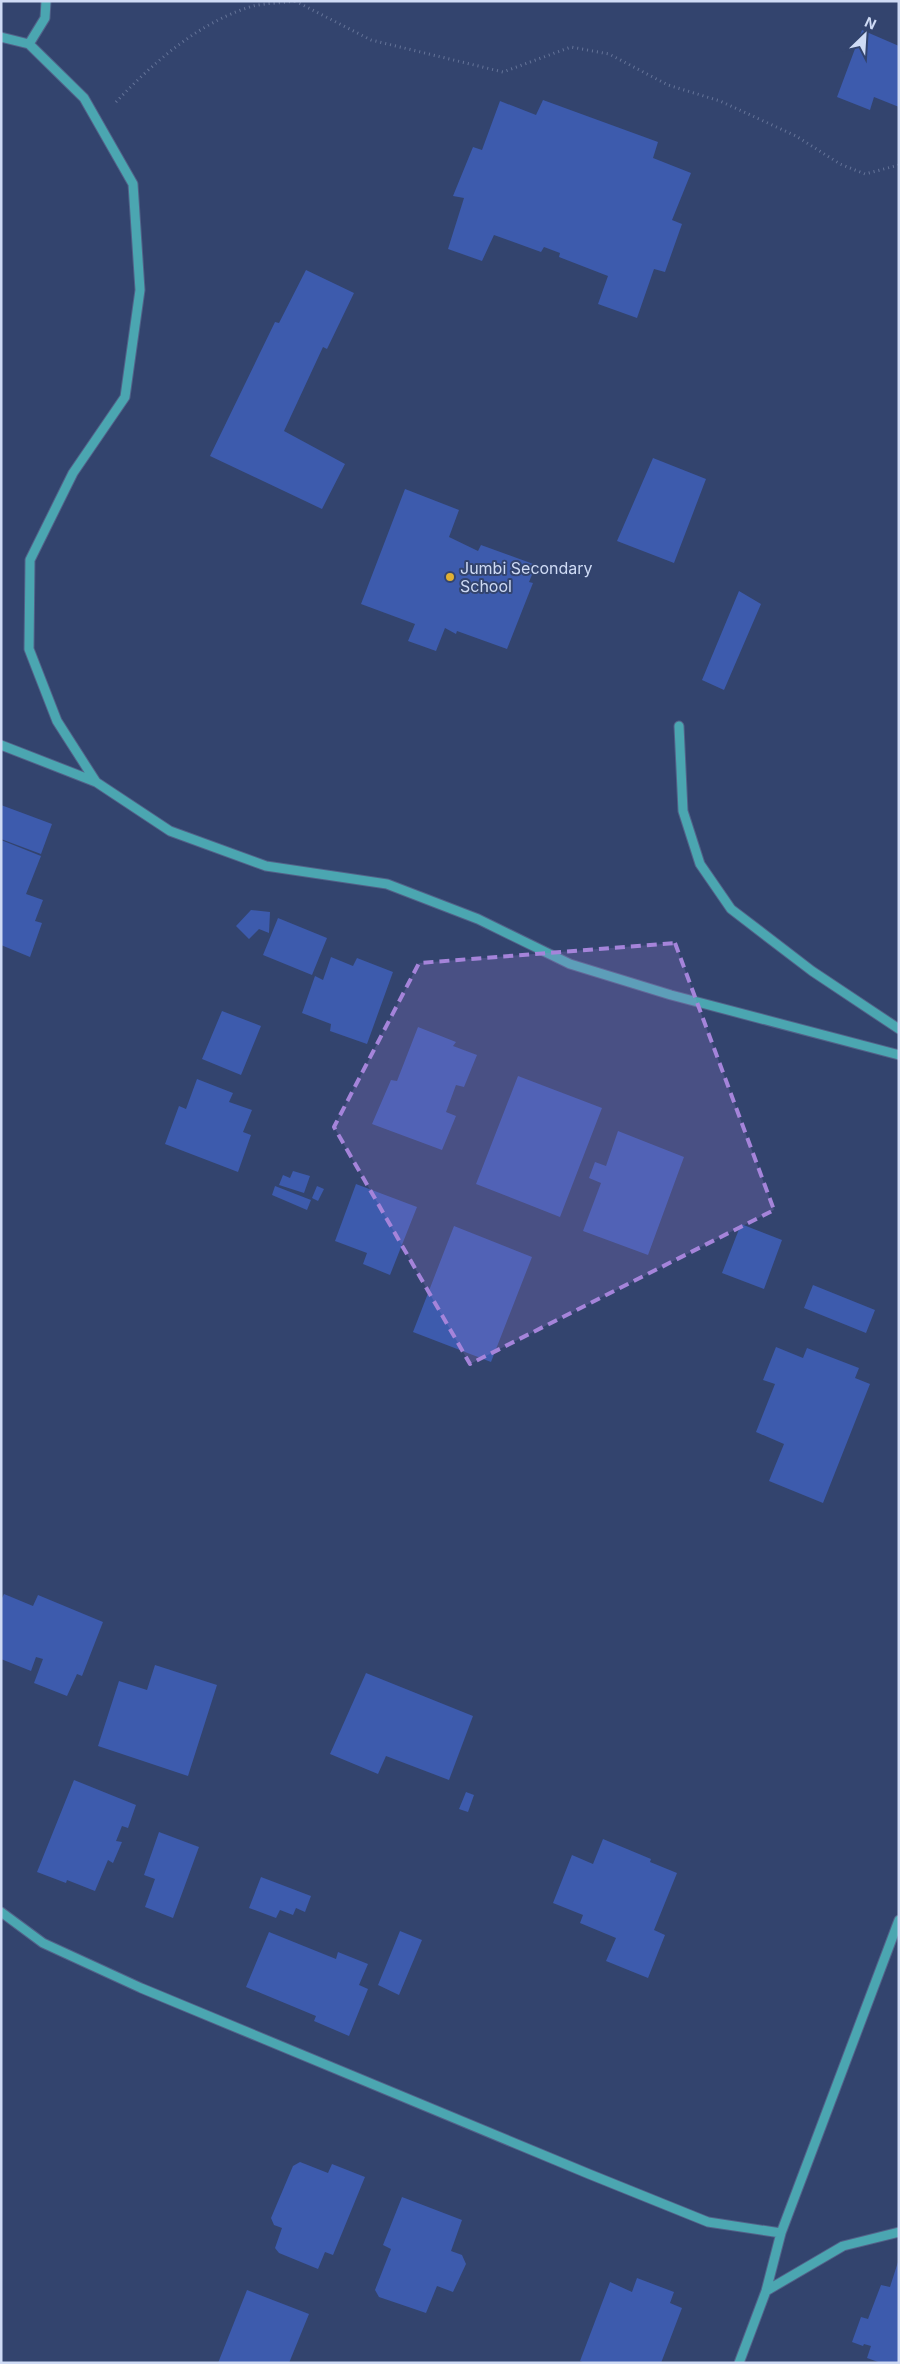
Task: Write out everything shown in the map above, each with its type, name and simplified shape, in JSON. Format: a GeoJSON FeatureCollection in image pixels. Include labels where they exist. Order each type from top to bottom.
{"type":"FeatureCollection","features":[{"type":"Feature","properties":{"kind":"street"},"geometry":{"type":"LineString","coordinates":[[29,44],[45,18],[46,1]]}},
{"type":"Feature","properties":{"kind":"street"},"geometry":{"type":"LineString","coordinates":[[1,37],[29,44],[84,98],[133,184],[140,290],[125,397],[73,473],[30,560],[29,649],[57,721],[96,782]]}},
{"type":"Feature","properties":{"kind":"street"},"geometry":{"type":"LineString","coordinates":[[678,726],[683,811],[700,864],[731,909],[812,971],[899,1029]]}},
{"type":"Feature","properties":{"kind":"street"},"geometry":{"type":"LineString","coordinates":[[1,745],[96,782],[170,831],[266,866],[387,884],[478,919],[570,964],[671,995],[899,1055]]}},
{"type":"Feature","properties":{"kind":"street"},"geometry":{"type":"LineString","coordinates":[[1,1912],[44,1943],[141,1988],[580,2170],[708,2222],[781,2233]]}},
{"type":"Feature","properties":{"kind":"street"},"geometry":{"type":"LineString","coordinates":[[739,2363],[766,2291],[781,2233],[899,1920]]}},
{"type":"Feature","properties":{"kind":"street"},"geometry":{"type":"LineString","coordinates":[[766,2291],[843,2246],[899,2232]]}},
{"type":"Feature","properties":{"kind":"path"},"geometry":{"type":"LineString","coordinates":[[97,122],[143,73],[176,46],[215,22],[254,6],[295,1],[371,40],[503,72],[570,47],[609,54],[668,85],[720,101],[796,136],[840,164],[866,174],[899,165]]}},
{"type":"Feature","properties":{"kind":"highlighted area"},"geometry":{"type":"Polygon","coordinates":[[[675,943],[774,1210],[470,1364],[334,1127],[419,963],[675,943]]]}},
{"type":"Feature","properties":{"kind":"building"},"geometry":{"type":"Polygon","coordinates":[[[862,30],[899,46],[899,107],[874,97],[870,110],[837,97],[862,30]]]}},
{"type":"Feature","properties":{"kind":"building"},"geometry":{"type":"Polygon","coordinates":[[[543,100],[658,142],[653,158],[691,173],[672,220],[682,224],[665,272],[654,269],[637,318],[598,304],[608,276],[559,257],[560,253],[544,247],[541,252],[494,235],[482,261],[448,249],[464,198],[453,196],[473,147],[482,150],[500,101],[536,115],[543,100]]]}},
{"type":"Feature","properties":{"kind":"building"},"geometry":{"type":"Polygon","coordinates":[[[306,270],[354,293],[327,349],[323,347],[284,431],[345,464],[322,509],[210,456],[275,322],[279,323],[306,270]]]}},
{"type":"Feature","properties":{"kind":"building"},"geometry":{"type":"Polygon","coordinates":[[[653,458],[706,479],[674,563],[617,541],[653,458]]]}},
{"type":"Feature","properties":{"kind":"building"},"geometry":{"type":"Polygon","coordinates":[[[405,489],[459,510],[449,537],[478,551],[481,545],[536,565],[529,582],[533,583],[507,649],[457,631],[456,634],[445,628],[436,651],[408,641],[415,624],[361,604],[405,489]]]}},
{"type":"Feature","properties":{"kind":"building"},"geometry":{"type":"Polygon","coordinates":[[[739,591],[761,604],[724,690],[702,680],[739,591]]]}},
{"type":"Feature","properties":{"kind":"building"},"geometry":{"type":"Polygon","coordinates":[[[1,805],[52,824],[41,854],[1,839],[1,805]]]}},
{"type":"Feature","properties":{"kind":"building"},"geometry":{"type":"Polygon","coordinates":[[[1,840],[41,856],[26,894],[43,900],[35,921],[42,923],[30,957],[1,945],[1,840]]]}},
{"type":"Feature","properties":{"kind":"building"},"geometry":{"type":"Polygon","coordinates":[[[251,910],[270,912],[269,933],[259,929],[249,939],[236,926],[251,910]]]}},
{"type":"Feature","properties":{"kind":"building"},"geometry":{"type":"Polygon","coordinates":[[[278,918],[327,938],[312,975],[263,955],[278,918]]]}},
{"type":"Feature","properties":{"kind":"building"},"geometry":{"type":"Polygon","coordinates":[[[331,957],[353,966],[357,958],[393,972],[367,1044],[330,1031],[331,1024],[302,1013],[315,976],[323,980],[331,957]]]}},
{"type":"Feature","properties":{"kind":"building"},"geometry":{"type":"Polygon","coordinates":[[[222,1011],[261,1026],[241,1075],[202,1059],[222,1011]]]}},
{"type":"Feature","properties":{"kind":"building"},"geometry":{"type":"Polygon","coordinates":[[[418,1027],[456,1042],[453,1046],[477,1055],[464,1087],[456,1085],[446,1112],[456,1116],[442,1150],[372,1124],[391,1080],[397,1081],[418,1027]]]}},
{"type":"Feature","properties":{"kind":"building"},"geometry":{"type":"Polygon","coordinates":[[[518,1076],[602,1108],[560,1217],[476,1184],[518,1076]]]}},
{"type":"Feature","properties":{"kind":"building"},"geometry":{"type":"Polygon","coordinates":[[[197,1079],[233,1093],[229,1102],[252,1110],[243,1132],[251,1135],[238,1172],[165,1144],[179,1106],[186,1109],[197,1079]]]}},
{"type":"Feature","properties":{"kind":"building"},"geometry":{"type":"Polygon","coordinates":[[[618,1131],[684,1157],[648,1255],[583,1231],[601,1183],[589,1178],[595,1162],[606,1166],[618,1131]]]}},
{"type":"Feature","properties":{"kind":"building"},"geometry":{"type":"Polygon","coordinates":[[[293,1171],[310,1176],[304,1193],[279,1185],[283,1175],[290,1178],[293,1171]]]}},
{"type":"Feature","properties":{"kind":"building"},"geometry":{"type":"Polygon","coordinates":[[[356,1184],[417,1207],[390,1275],[363,1264],[367,1253],[335,1241],[356,1184]]]}},
{"type":"Feature","properties":{"kind":"building"},"geometry":{"type":"Polygon","coordinates":[[[275,1186],[311,1200],[307,1210],[272,1195],[275,1186]]]}},
{"type":"Feature","properties":{"kind":"building"},"geometry":{"type":"Polygon","coordinates":[[[317,1186],[324,1189],[318,1201],[312,1198],[317,1186]]]}},
{"type":"Feature","properties":{"kind":"building"},"geometry":{"type":"Polygon","coordinates":[[[741,1224],[782,1240],[764,1289],[722,1273],[741,1224]]]}},
{"type":"Feature","properties":{"kind":"building"},"geometry":{"type":"Polygon","coordinates":[[[454,1226],[532,1257],[491,1362],[413,1332],[454,1226]]]}},
{"type":"Feature","properties":{"kind":"building"},"geometry":{"type":"Polygon","coordinates":[[[813,1285],[875,1310],[866,1333],[804,1308],[813,1285]]]}},
{"type":"Feature","properties":{"kind":"building"},"geometry":{"type":"Polygon","coordinates":[[[776,1347],[803,1358],[807,1348],[859,1368],[855,1378],[870,1384],[823,1503],[769,1481],[784,1444],[756,1432],[775,1384],[763,1380],[776,1347]]]}},
{"type":"Feature","properties":{"kind":"building"},"geometry":{"type":"Polygon","coordinates":[[[4,1594],[33,1606],[38,1595],[103,1622],[82,1676],[77,1674],[67,1696],[34,1683],[43,1659],[36,1657],[31,1671],[1,1659],[1,1600],[4,1594]]]}},
{"type":"Feature","properties":{"kind":"building"},"geometry":{"type":"Polygon","coordinates":[[[155,1665],[217,1685],[188,1776],[98,1746],[119,1681],[147,1690],[155,1665]]]}},
{"type":"Feature","properties":{"kind":"building"},"geometry":{"type":"Polygon","coordinates":[[[366,1673],[473,1716],[449,1780],[386,1756],[378,1774],[330,1754],[366,1673]]]}},
{"type":"Feature","properties":{"kind":"building"},"geometry":{"type":"Polygon","coordinates":[[[74,1780],[136,1805],[128,1828],[122,1826],[116,1841],[122,1842],[113,1863],[108,1860],[95,1891],[67,1880],[66,1883],[37,1872],[74,1780]]]}},
{"type":"Feature","properties":{"kind":"building"},"geometry":{"type":"Polygon","coordinates":[[[466,1792],[474,1795],[468,1812],[459,1809],[466,1792]]]}},
{"type":"Feature","properties":{"kind":"building"},"geometry":{"type":"Polygon","coordinates":[[[159,1832],[199,1847],[173,1918],[145,1907],[155,1879],[144,1875],[159,1832]]]}},
{"type":"Feature","properties":{"kind":"building"},"geometry":{"type":"Polygon","coordinates":[[[603,1839],[651,1859],[650,1862],[677,1873],[654,1930],[665,1935],[648,1978],[606,1961],[616,1938],[580,1923],[583,1915],[553,1903],[572,1855],[593,1864],[603,1839]]]}},
{"type":"Feature","properties":{"kind":"building"},"geometry":{"type":"Polygon","coordinates":[[[261,1877],[311,1896],[305,1912],[296,1908],[293,1915],[280,1910],[276,1918],[249,1908],[261,1877]]]}},
{"type":"Feature","properties":{"kind":"building"},"geometry":{"type":"Polygon","coordinates":[[[400,1931],[422,1940],[399,1995],[378,1985],[400,1931]]]}},
{"type":"Feature","properties":{"kind":"building"},"geometry":{"type":"Polygon","coordinates":[[[269,1932],[336,1959],[338,1952],[368,1964],[359,1985],[368,1989],[349,2036],[314,2021],[316,2016],[246,1987],[269,1932]]]}},
{"type":"Feature","properties":{"kind":"building"},"geometry":{"type":"Polygon","coordinates":[[[300,2162],[328,2173],[332,2164],[365,2177],[333,2255],[325,2252],[318,2269],[279,2253],[275,2248],[282,2228],[274,2225],[271,2218],[293,2166],[300,2162]]]}},
{"type":"Feature","properties":{"kind":"building"},"geometry":{"type":"Polygon","coordinates":[[[402,2197],[462,2220],[451,2251],[462,2255],[466,2264],[453,2292],[437,2286],[426,2313],[379,2297],[375,2290],[391,2249],[383,2245],[402,2197]]]}},
{"type":"Feature","properties":{"kind":"building"},"geometry":{"type":"Polygon","coordinates":[[[898,2262],[899,2363],[881,2363],[867,2358],[871,2346],[864,2344],[863,2346],[852,2342],[861,2317],[868,2319],[881,2285],[890,2287],[898,2262]]]}},
{"type":"Feature","properties":{"kind":"building"},"geometry":{"type":"Polygon","coordinates":[[[637,2278],[674,2292],[670,2303],[682,2308],[661,2363],[585,2363],[580,2361],[610,2282],[632,2292],[637,2278]]]}},
{"type":"Feature","properties":{"kind":"building"},"geometry":{"type":"Polygon","coordinates":[[[247,2290],[309,2314],[289,2363],[218,2363],[247,2290]]]}},
{"type":"Feature","properties":{"kind":"place","name":"Jumbi Secondary School"},"geometry":{"type":"Point","coordinates":[450,577]}}]}
